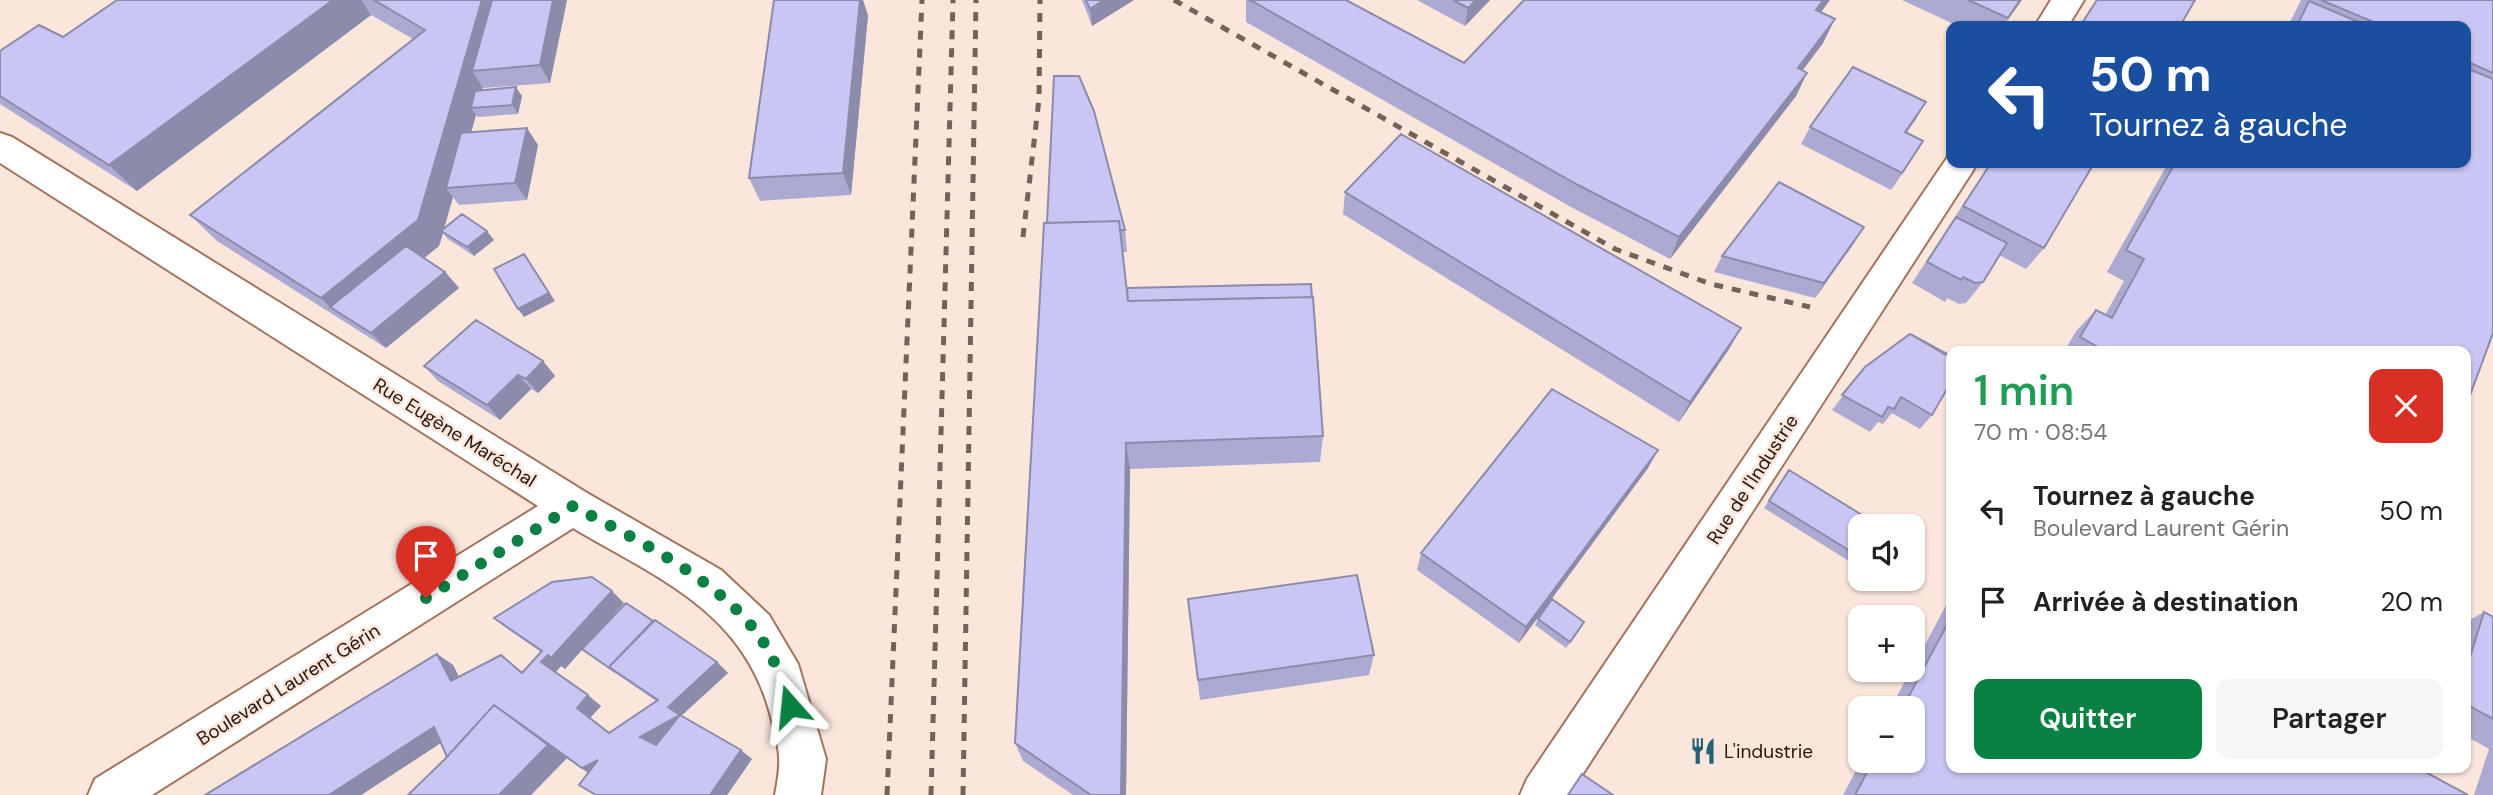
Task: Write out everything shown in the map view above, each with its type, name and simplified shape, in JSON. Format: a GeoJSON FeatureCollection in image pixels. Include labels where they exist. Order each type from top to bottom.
{"type":"FeatureCollection","features":[{"type":"Feature","properties":{"kind":"street"},"geometry":{"type":"LineString","coordinates":[[2053,21],[2068,0]]}},
{"type":"Feature","properties":{"kind":"street","name":"Rue Eugène Maréchal"},"geometry":{"type":"LineString","coordinates":[[0,146],[573,506],[706,584],[754,629],[783,679],[804,759],[798,795]]}},
{"type":"Feature","properties":{"kind":"street","name":"Rue de l'Industrie"},"geometry":{"type":"LineString","coordinates":[[1543,795],[1957,168]]}},
{"type":"Feature","properties":{"kind":"street","name":"Boulevard Laurent Gérin"},"geometry":{"type":"LineString","coordinates":[[111,795],[573,506]]}},
{"type":"Feature","properties":{"kind":"building"},"geometry":{"type":"Polygon","coordinates":[[[117,0],[333,0],[109,165],[0,96],[0,51],[39,25],[63,37],[117,0]]]}},
{"type":"Feature","properties":{"kind":"building"},"geometry":{"type":"Polygon","coordinates":[[[374,0],[482,0],[418,220],[321,298],[190,215],[425,30],[374,0]]]}},
{"type":"Feature","properties":{"kind":"building"},"geometry":{"type":"Polygon","coordinates":[[[492,0],[553,0],[540,65],[472,71],[492,0]]]}},
{"type":"Feature","properties":{"kind":"building"},"geometry":{"type":"Polygon","coordinates":[[[774,0],[860,0],[843,173],[749,178],[774,0]]]}},
{"type":"Feature","properties":{"kind":"building"},"geometry":{"type":"Polygon","coordinates":[[[1086,0],[1104,0],[1090,9],[1086,0]]]}},
{"type":"Feature","properties":{"kind":"building"},"geometry":{"type":"Polygon","coordinates":[[[1250,0],[1346,0],[1464,63],[1524,0],[1823,0],[1816,10],[1835,19],[1798,68],[1807,73],[1679,237],[1578,185],[1250,0]]]}},
{"type":"Feature","properties":{"kind":"building"},"geometry":{"type":"Polygon","coordinates":[[[1453,0],[1476,0],[1468,8],[1453,0]]]}},
{"type":"Feature","properties":{"kind":"building"},"geometry":{"type":"Polygon","coordinates":[[[1968,0],[2020,0],[2008,18],[1968,0]]]}},
{"type":"Feature","properties":{"kind":"building"},"geometry":{"type":"Polygon","coordinates":[[[2097,0],[2195,0],[2183,21],[2083,21],[2097,0]]]}},
{"type":"Feature","properties":{"kind":"building"},"geometry":{"type":"Polygon","coordinates":[[[2321,0],[2493,0],[2493,73],[2471,63],[2471,21],[2371,21],[2321,0]]]}},
{"type":"Feature","properties":{"kind":"building"},"geometry":{"type":"Polygon","coordinates":[[[2309,1],[2356,21],[2299,21],[2309,1]]]}},
{"type":"Feature","properties":{"kind":"building"},"geometry":{"type":"Polygon","coordinates":[[[1853,67],[1926,102],[1905,132],[1923,141],[1902,173],[1810,127],[1853,67]]]}},
{"type":"Feature","properties":{"kind":"building"},"geometry":{"type":"Polygon","coordinates":[[[2471,70],[2493,79],[2493,333],[2471,392],[2471,346],[2096,346],[2080,337],[2096,310],[2112,318],[2144,259],[2126,250],[2172,168],[2471,168],[2471,70]]]}},
{"type":"Feature","properties":{"kind":"building"},"geometry":{"type":"Polygon","coordinates":[[[1054,76],[1079,76],[1094,111],[1125,230],[1120,230],[1119,221],[1047,223],[1054,76]]]}},
{"type":"Feature","properties":{"kind":"building"},"geometry":{"type":"Polygon","coordinates":[[[516,87],[512,105],[471,108],[475,91],[516,87]]]}},
{"type":"Feature","properties":{"kind":"building"},"geometry":{"type":"Polygon","coordinates":[[[527,128],[515,183],[446,188],[461,133],[527,128]]]}},
{"type":"Feature","properties":{"kind":"building"},"geometry":{"type":"Polygon","coordinates":[[[1401,134],[1741,328],[1690,402],[1345,192],[1401,134]]]}},
{"type":"Feature","properties":{"kind":"building"},"geometry":{"type":"Polygon","coordinates":[[[1988,168],[2091,168],[2044,248],[1963,206],[1988,168]]]}},
{"type":"Feature","properties":{"kind":"building"},"geometry":{"type":"Polygon","coordinates":[[[1779,182],[1864,227],[1824,283],[1722,256],[1779,182]]]}},
{"type":"Feature","properties":{"kind":"building"},"geometry":{"type":"Polygon","coordinates":[[[462,214],[487,231],[467,247],[441,231],[462,214]]]}},
{"type":"Feature","properties":{"kind":"building"},"geometry":{"type":"Polygon","coordinates":[[[1956,217],[2007,243],[1983,282],[1975,283],[1963,277],[1961,280],[1927,262],[1956,217]]]}},
{"type":"Feature","properties":{"kind":"building"},"geometry":{"type":"Polygon","coordinates":[[[1119,221],[1128,301],[1313,297],[1323,436],[1126,443],[1121,795],[1091,795],[1015,743],[1044,223],[1119,221]]]}},
{"type":"Feature","properties":{"kind":"building"},"geometry":{"type":"Polygon","coordinates":[[[406,246],[445,272],[371,333],[330,307],[406,246]]]}},
{"type":"Feature","properties":{"kind":"building"},"geometry":{"type":"Polygon","coordinates":[[[524,254],[549,293],[518,309],[494,269],[524,254]]]}},
{"type":"Feature","properties":{"kind":"building"},"geometry":{"type":"Polygon","coordinates":[[[1311,284],[1312,297],[1128,301],[1127,288],[1311,284]]]}},
{"type":"Feature","properties":{"kind":"building"},"geometry":{"type":"Polygon","coordinates":[[[476,320],[543,361],[526,379],[518,375],[487,405],[424,366],[476,320]]]}},
{"type":"Feature","properties":{"kind":"building"},"geometry":{"type":"Polygon","coordinates":[[[1910,334],[1946,355],[1946,391],[1932,415],[1901,397],[1894,409],[1888,407],[1882,417],[1842,395],[1865,367],[1910,334]]]}},
{"type":"Feature","properties":{"kind":"building"},"geometry":{"type":"Polygon","coordinates":[[[1552,389],[1658,450],[1526,627],[1421,553],[1552,389]]]}},
{"type":"Feature","properties":{"kind":"building"},"geometry":{"type":"Polygon","coordinates":[[[1789,470],[1860,514],[1848,514],[1848,550],[1769,501],[1789,470]]]}},
{"type":"Feature","properties":{"kind":"building"},"geometry":{"type":"Polygon","coordinates":[[[1357,575],[1374,655],[1198,680],[1188,599],[1357,575]]]}},
{"type":"Feature","properties":{"kind":"building"},"geometry":{"type":"Polygon","coordinates":[[[592,577],[612,591],[551,658],[548,655],[541,662],[588,695],[577,708],[609,733],[658,700],[609,667],[655,620],[717,662],[668,707],[741,750],[710,795],[596,795],[579,785],[598,760],[582,768],[494,705],[447,757],[434,727],[329,795],[205,795],[437,654],[451,681],[501,655],[522,673],[542,651],[494,618],[552,582],[592,577]],[[680,715],[640,737],[656,745],[680,715]]]}},
{"type":"Feature","properties":{"kind":"building"},"geometry":{"type":"Polygon","coordinates":[[[1552,599],[1584,622],[1570,642],[1538,619],[1552,599]]]}},
{"type":"Feature","properties":{"kind":"building"},"geometry":{"type":"Polygon","coordinates":[[[626,603],[653,621],[609,667],[615,672],[582,649],[626,603]]]}},
{"type":"Feature","properties":{"kind":"building"},"geometry":{"type":"Polygon","coordinates":[[[2484,612],[2493,617],[2493,719],[2471,707],[2471,654],[2484,612]]]}},
{"type":"Feature","properties":{"kind":"building"},"geometry":{"type":"Polygon","coordinates":[[[1946,626],[1946,773],[2427,773],[2468,795],[1855,795],[1867,773],[1925,773],[1925,696],[1909,696],[1916,682],[1925,682],[1925,666],[1946,626]]]}},
{"type":"Feature","properties":{"kind":"building"},"geometry":{"type":"Polygon","coordinates":[[[494,705],[548,745],[499,795],[408,795],[444,760],[494,705]]]}},
{"type":"Feature","properties":{"kind":"building"},"geometry":{"type":"Polygon","coordinates":[[[1582,774],[1613,795],[1568,795],[1582,774]]]}},
{"type":"Feature","properties":{"kind":"railway"},"geometry":{"type":"LineString","coordinates":[[887,795],[922,0]]}},
{"type":"Feature","properties":{"kind":"railway"},"geometry":{"type":"LineString","coordinates":[[931,795],[953,0]]}},
{"type":"Feature","properties":{"kind":"railway"},"geometry":{"type":"LineString","coordinates":[[963,795],[976,0]]}},
{"type":"Feature","properties":{"kind":"railway"},"geometry":{"type":"LineString","coordinates":[[1023,237],[1039,99],[1040,0]]}},
{"type":"Feature","properties":{"kind":"railway"},"geometry":{"type":"LineString","coordinates":[[1174,0],[1615,249],[1711,284],[1810,307]]}},
{"type":"Feature","properties":{"kind":"place","name":"L'industrie"},"geometry":{"type":"Point","coordinates":[1703,751]}},
{"type":"Feature","properties":{"kind":"route"},"geometry":{"type":"LineString","coordinates":[[426,598],[573,506],[610,525],[706,584],[754,629],[783,679],[790,706]]}}]}
